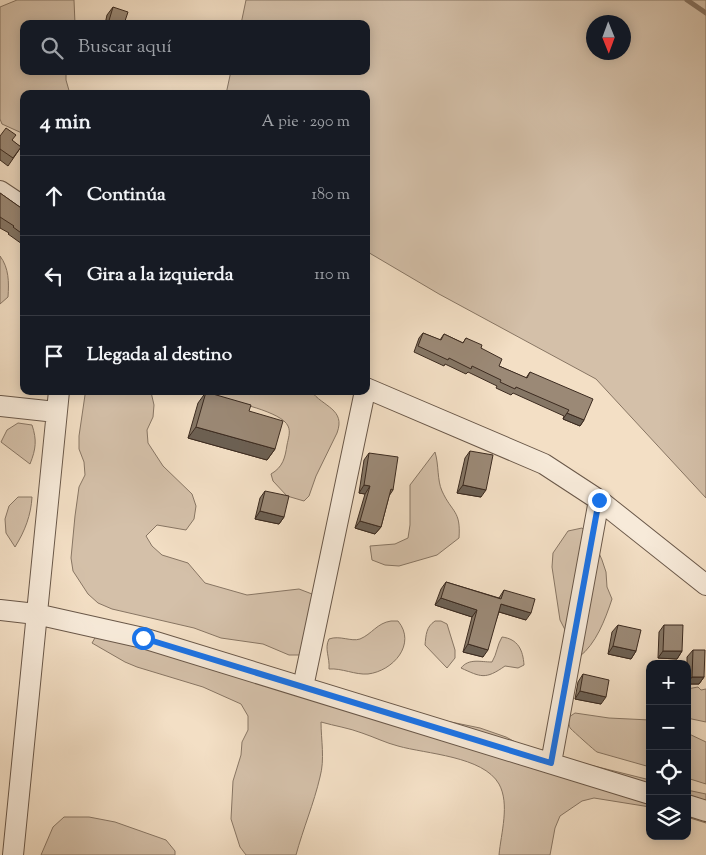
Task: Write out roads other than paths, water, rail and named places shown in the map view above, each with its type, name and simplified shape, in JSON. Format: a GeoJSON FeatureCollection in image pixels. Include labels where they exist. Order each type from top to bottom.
{"type":"FeatureCollection","features":[{"type":"Feature","properties":{"kind":"street"},"geometry":{"type":"LineString","coordinates":[[0,191],[20,204]]}},
{"type":"Feature","properties":{"kind":"street"},"geometry":{"type":"LineString","coordinates":[[370,392],[544,464],[599,500],[706,585]]}},
{"type":"Feature","properties":{"kind":"street"},"geometry":{"type":"LineString","coordinates":[[13,855],[58,395]]}},
{"type":"Feature","properties":{"kind":"street"},"geometry":{"type":"LineString","coordinates":[[303,687],[364,395]]}},
{"type":"Feature","properties":{"kind":"street"},"geometry":{"type":"LineString","coordinates":[[0,406],[56,412]]}},
{"type":"Feature","properties":{"kind":"street"},"geometry":{"type":"LineString","coordinates":[[551,763],[599,500]]}},
{"type":"Feature","properties":{"kind":"street"},"geometry":{"type":"LineString","coordinates":[[0,610],[36,614],[143,638],[646,793]]}},
{"type":"Feature","properties":{"kind":"street"},"geometry":{"type":"LineString","coordinates":[[691,806],[706,811]]}},
{"type":"Feature","properties":{"kind":"waterway"},"geometry":{"type":"LineString","coordinates":[[687,0],[706,13]]}}]}
